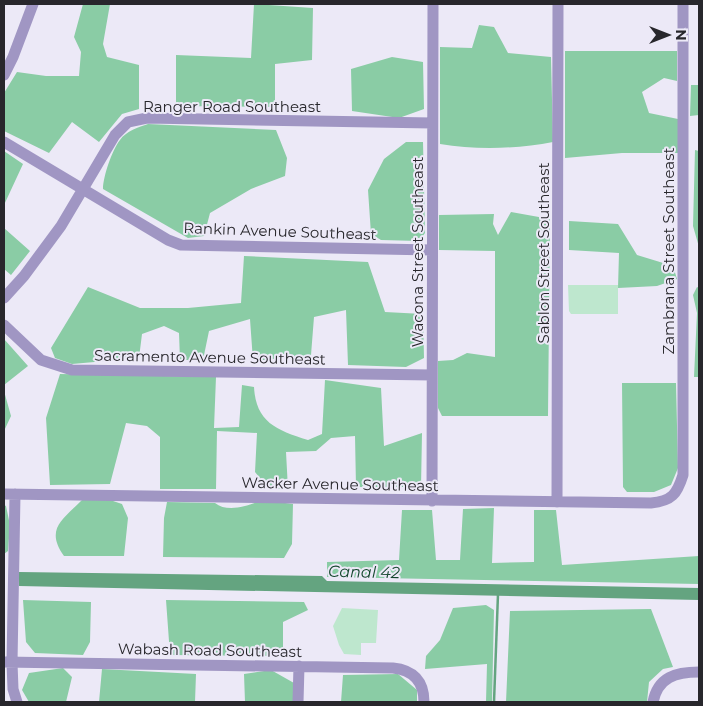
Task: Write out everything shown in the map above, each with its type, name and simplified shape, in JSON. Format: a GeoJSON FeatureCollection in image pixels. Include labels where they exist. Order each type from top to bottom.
{"type":"FeatureCollection","features":[{"type":"Feature","properties":{"kind":"street"},"geometry":{"type":"LineString","coordinates":[[4,75],[13,58],[33,4]]}},
{"type":"Feature","properties":{"kind":"street","name":"Wacona Street Southeast"},"geometry":{"type":"LineString","coordinates":[[432,501],[433,4]]}},
{"type":"Feature","properties":{"kind":"street","name":"Sablon Street Southeast"},"geometry":{"type":"LineString","coordinates":[[557,502],[558,4]]}},
{"type":"Feature","properties":{"kind":"street","name":"Zambrana Street Southeast"},"geometry":{"type":"LineString","coordinates":[[674,495],[684,475],[684,4]]}},
{"type":"Feature","properties":{"kind":"street","name":"Ranger Road Southeast"},"geometry":{"type":"LineString","coordinates":[[4,298],[24,276],[61,226],[115,135],[128,122],[147,118],[432,123]]}},
{"type":"Feature","properties":{"kind":"street","name":"Rankin Avenue Southeast"},"geometry":{"type":"LineString","coordinates":[[4,142],[168,240],[182,244],[432,250]]}},
{"type":"Feature","properties":{"kind":"street","name":"Sacramento Avenue Southeast"},"geometry":{"type":"LineString","coordinates":[[4,325],[41,360],[72,370],[432,375]]}},
{"type":"Feature","properties":{"kind":"street"},"geometry":{"type":"LineString","coordinates":[[9,494],[8,662],[17,702]]}},
{"type":"Feature","properties":{"kind":"street","name":"Wacker Avenue Southeast"},"geometry":{"type":"LineString","coordinates":[[9,494],[652,503],[665,501],[674,495]]}},
{"type":"Feature","properties":{"kind":"street","name":"Wabash Road Southeast"},"geometry":{"type":"LineString","coordinates":[[8,662],[406,669],[414,674],[422,686],[424,702]]}},
{"type":"Feature","properties":{"kind":"street"},"geometry":{"type":"LineString","coordinates":[[298,702],[299,666]]}},
{"type":"Feature","properties":{"kind":"street"},"geometry":{"type":"LineString","coordinates":[[653,702],[657,689],[665,678],[681,672],[699,672]]}},
{"type":"Feature","properties":{"kind":"shaded area"},"geometry":{"type":"Polygon","coordinates":[[[83,4],[110,4],[103,44],[107,57],[139,65],[139,109],[122,114],[99,142],[72,122],[49,153],[4,131],[4,93],[17,72],[46,76],[79,76],[81,52],[74,37],[83,4]]]}},
{"type":"Feature","properties":{"kind":"shaded area"},"geometry":{"type":"Polygon","coordinates":[[[254,4],[313,8],[312,60],[275,64],[275,107],[176,106],[176,55],[251,58],[254,4]]]}},
{"type":"Feature","properties":{"kind":"shaded area"},"geometry":{"type":"Polygon","coordinates":[[[479,25],[494,27],[508,53],[551,57],[553,142],[497,148],[440,144],[440,47],[472,48],[479,25]]]}},
{"type":"Feature","properties":{"kind":"shaded area"},"geometry":{"type":"Polygon","coordinates":[[[565,51],[677,51],[677,81],[664,78],[642,92],[649,113],[678,119],[678,153],[622,153],[565,158],[565,51]]]}},
{"type":"Feature","properties":{"kind":"shaded area"},"geometry":{"type":"Polygon","coordinates":[[[392,57],[423,62],[424,109],[399,118],[352,111],[351,69],[392,57]]]}},
{"type":"Feature","properties":{"kind":"shaded area"},"geometry":{"type":"Polygon","coordinates":[[[691,85],[699,85],[699,115],[690,116],[691,85]]]}},
{"type":"Feature","properties":{"kind":"shaded area"},"geometry":{"type":"Polygon","coordinates":[[[148,124],[276,130],[287,158],[285,176],[251,189],[210,213],[204,236],[188,238],[103,189],[108,164],[120,140],[129,132],[148,124]]]}},
{"type":"Feature","properties":{"kind":"shaded area"},"geometry":{"type":"Polygon","coordinates":[[[406,142],[423,142],[425,233],[419,241],[381,240],[371,234],[368,190],[384,159],[406,142]]]}},
{"type":"Feature","properties":{"kind":"shaded area"},"geometry":{"type":"Polygon","coordinates":[[[695,150],[699,151],[699,247],[693,226],[695,150]]]}},
{"type":"Feature","properties":{"kind":"shaded area"},"geometry":{"type":"Polygon","coordinates":[[[4,151],[23,164],[4,205],[4,151]]]}},
{"type":"Feature","properties":{"kind":"shaded area"},"geometry":{"type":"Polygon","coordinates":[[[511,212],[550,219],[548,416],[442,416],[438,408],[438,361],[453,360],[467,353],[495,357],[495,251],[439,250],[439,215],[494,214],[493,224],[498,235],[511,212]]]}},
{"type":"Feature","properties":{"kind":"shaded area"},"geometry":{"type":"Polygon","coordinates":[[[569,221],[618,224],[637,255],[673,266],[677,279],[657,286],[618,288],[619,253],[569,250],[569,221]]]}},
{"type":"Feature","properties":{"kind":"shaded area"},"geometry":{"type":"Polygon","coordinates":[[[4,228],[30,251],[11,275],[4,269],[4,228]]]}},
{"type":"Feature","properties":{"kind":"shaded area"},"geometry":{"type":"Polygon","coordinates":[[[244,256],[368,262],[385,312],[423,314],[424,358],[406,367],[348,365],[346,310],[314,317],[311,355],[253,361],[250,319],[209,331],[203,360],[180,360],[179,333],[164,326],[142,334],[139,358],[72,364],[55,358],[51,348],[88,287],[140,308],[188,308],[241,303],[244,256]]]}},
{"type":"Feature","properties":{"kind":"shaded area"},"geometry":{"type":"Polygon","coordinates":[[[568,285],[618,285],[618,314],[571,314],[569,311],[568,285]]]}},
{"type":"Feature","properties":{"kind":"shaded area"},"geometry":{"type":"Polygon","coordinates":[[[697,287],[699,288],[699,377],[694,377],[697,313],[693,295],[697,287]]]}},
{"type":"Feature","properties":{"kind":"shaded area"},"geometry":{"type":"Polygon","coordinates":[[[4,339],[28,366],[4,385],[4,339]]]}},
{"type":"Feature","properties":{"kind":"shaded area"},"geometry":{"type":"Polygon","coordinates":[[[60,374],[216,377],[214,428],[239,427],[242,385],[254,387],[259,409],[270,423],[277,428],[308,440],[322,434],[325,380],[381,388],[384,446],[422,433],[421,487],[356,487],[355,436],[331,438],[316,451],[286,452],[288,489],[269,489],[255,472],[257,433],[217,431],[216,489],[160,489],[160,437],[147,426],[126,423],[110,484],[50,485],[46,418],[60,374]]]}},
{"type":"Feature","properties":{"kind":"shaded area"},"geometry":{"type":"Polygon","coordinates":[[[622,383],[676,383],[678,468],[671,485],[654,492],[627,492],[623,487],[622,383]]]}},
{"type":"Feature","properties":{"kind":"shaded area"},"geometry":{"type":"Polygon","coordinates":[[[4,391],[11,416],[4,431],[4,391]]]}},
{"type":"Feature","properties":{"kind":"shaded area"},"geometry":{"type":"Polygon","coordinates":[[[104,498],[122,504],[128,518],[124,556],[64,556],[58,547],[56,539],[58,525],[82,500],[104,498]]]}},
{"type":"Feature","properties":{"kind":"shaded area"},"geometry":{"type":"Polygon","coordinates":[[[262,500],[293,504],[292,544],[284,558],[163,557],[164,518],[167,502],[215,503],[226,508],[232,508],[262,500]]]}},
{"type":"Feature","properties":{"kind":"shaded area"},"geometry":{"type":"Polygon","coordinates":[[[4,505],[6,506],[10,525],[8,551],[4,554],[4,505]]]}},
{"type":"Feature","properties":{"kind":"shaded area"},"geometry":{"type":"Polygon","coordinates":[[[494,508],[492,563],[534,562],[534,510],[556,510],[562,565],[699,556],[699,584],[327,577],[327,562],[399,560],[402,510],[432,510],[436,560],[460,560],[463,509],[494,508]]]}},
{"type":"Feature","properties":{"kind":"shaded area"},"geometry":{"type":"Polygon","coordinates":[[[19,572],[322,576],[327,581],[699,588],[699,600],[19,586],[19,572]]]}},
{"type":"Feature","properties":{"kind":"shaded area"},"geometry":{"type":"Polygon","coordinates":[[[23,600],[91,602],[90,642],[83,655],[35,653],[26,642],[23,600]]]}},
{"type":"Feature","properties":{"kind":"shaded area"},"geometry":{"type":"Polygon","coordinates":[[[166,600],[304,602],[308,610],[283,622],[283,656],[170,655],[166,600]]]}},
{"type":"Feature","properties":{"kind":"shaded area"},"geometry":{"type":"Polygon","coordinates":[[[486,605],[494,610],[492,702],[486,702],[487,664],[425,669],[426,656],[440,640],[453,608],[486,605]]]}},
{"type":"Feature","properties":{"kind":"shaded area"},"geometry":{"type":"Polygon","coordinates":[[[342,608],[378,610],[376,643],[361,643],[361,655],[344,654],[339,645],[333,626],[342,608]]]}},
{"type":"Feature","properties":{"kind":"shaded area"},"geometry":{"type":"Polygon","coordinates":[[[651,609],[673,667],[663,669],[649,682],[647,702],[506,702],[510,611],[651,609]]]}},
{"type":"Feature","properties":{"kind":"shaded area"},"geometry":{"type":"Polygon","coordinates":[[[63,668],[72,677],[66,702],[29,702],[22,690],[29,673],[63,668]]]}},
{"type":"Feature","properties":{"kind":"shaded area"},"geometry":{"type":"Polygon","coordinates":[[[102,669],[196,674],[195,702],[99,702],[102,669]]]}},
{"type":"Feature","properties":{"kind":"shaded area"},"geometry":{"type":"Polygon","coordinates":[[[271,670],[294,683],[294,702],[245,702],[244,674],[271,670]]]}},
{"type":"Feature","properties":{"kind":"shaded area"},"geometry":{"type":"Polygon","coordinates":[[[398,674],[417,690],[417,702],[341,702],[343,675],[398,674]]]}},
{"type":"Feature","properties":{"kind":"waterway"},"geometry":{"type":"LineString","coordinates":[[494,702],[498,594]]}},
{"type":"Feature","properties":{"kind":"water label","name":"Canal 42"},"geometry":{"type":"Point","coordinates":[364,572]}}]}
